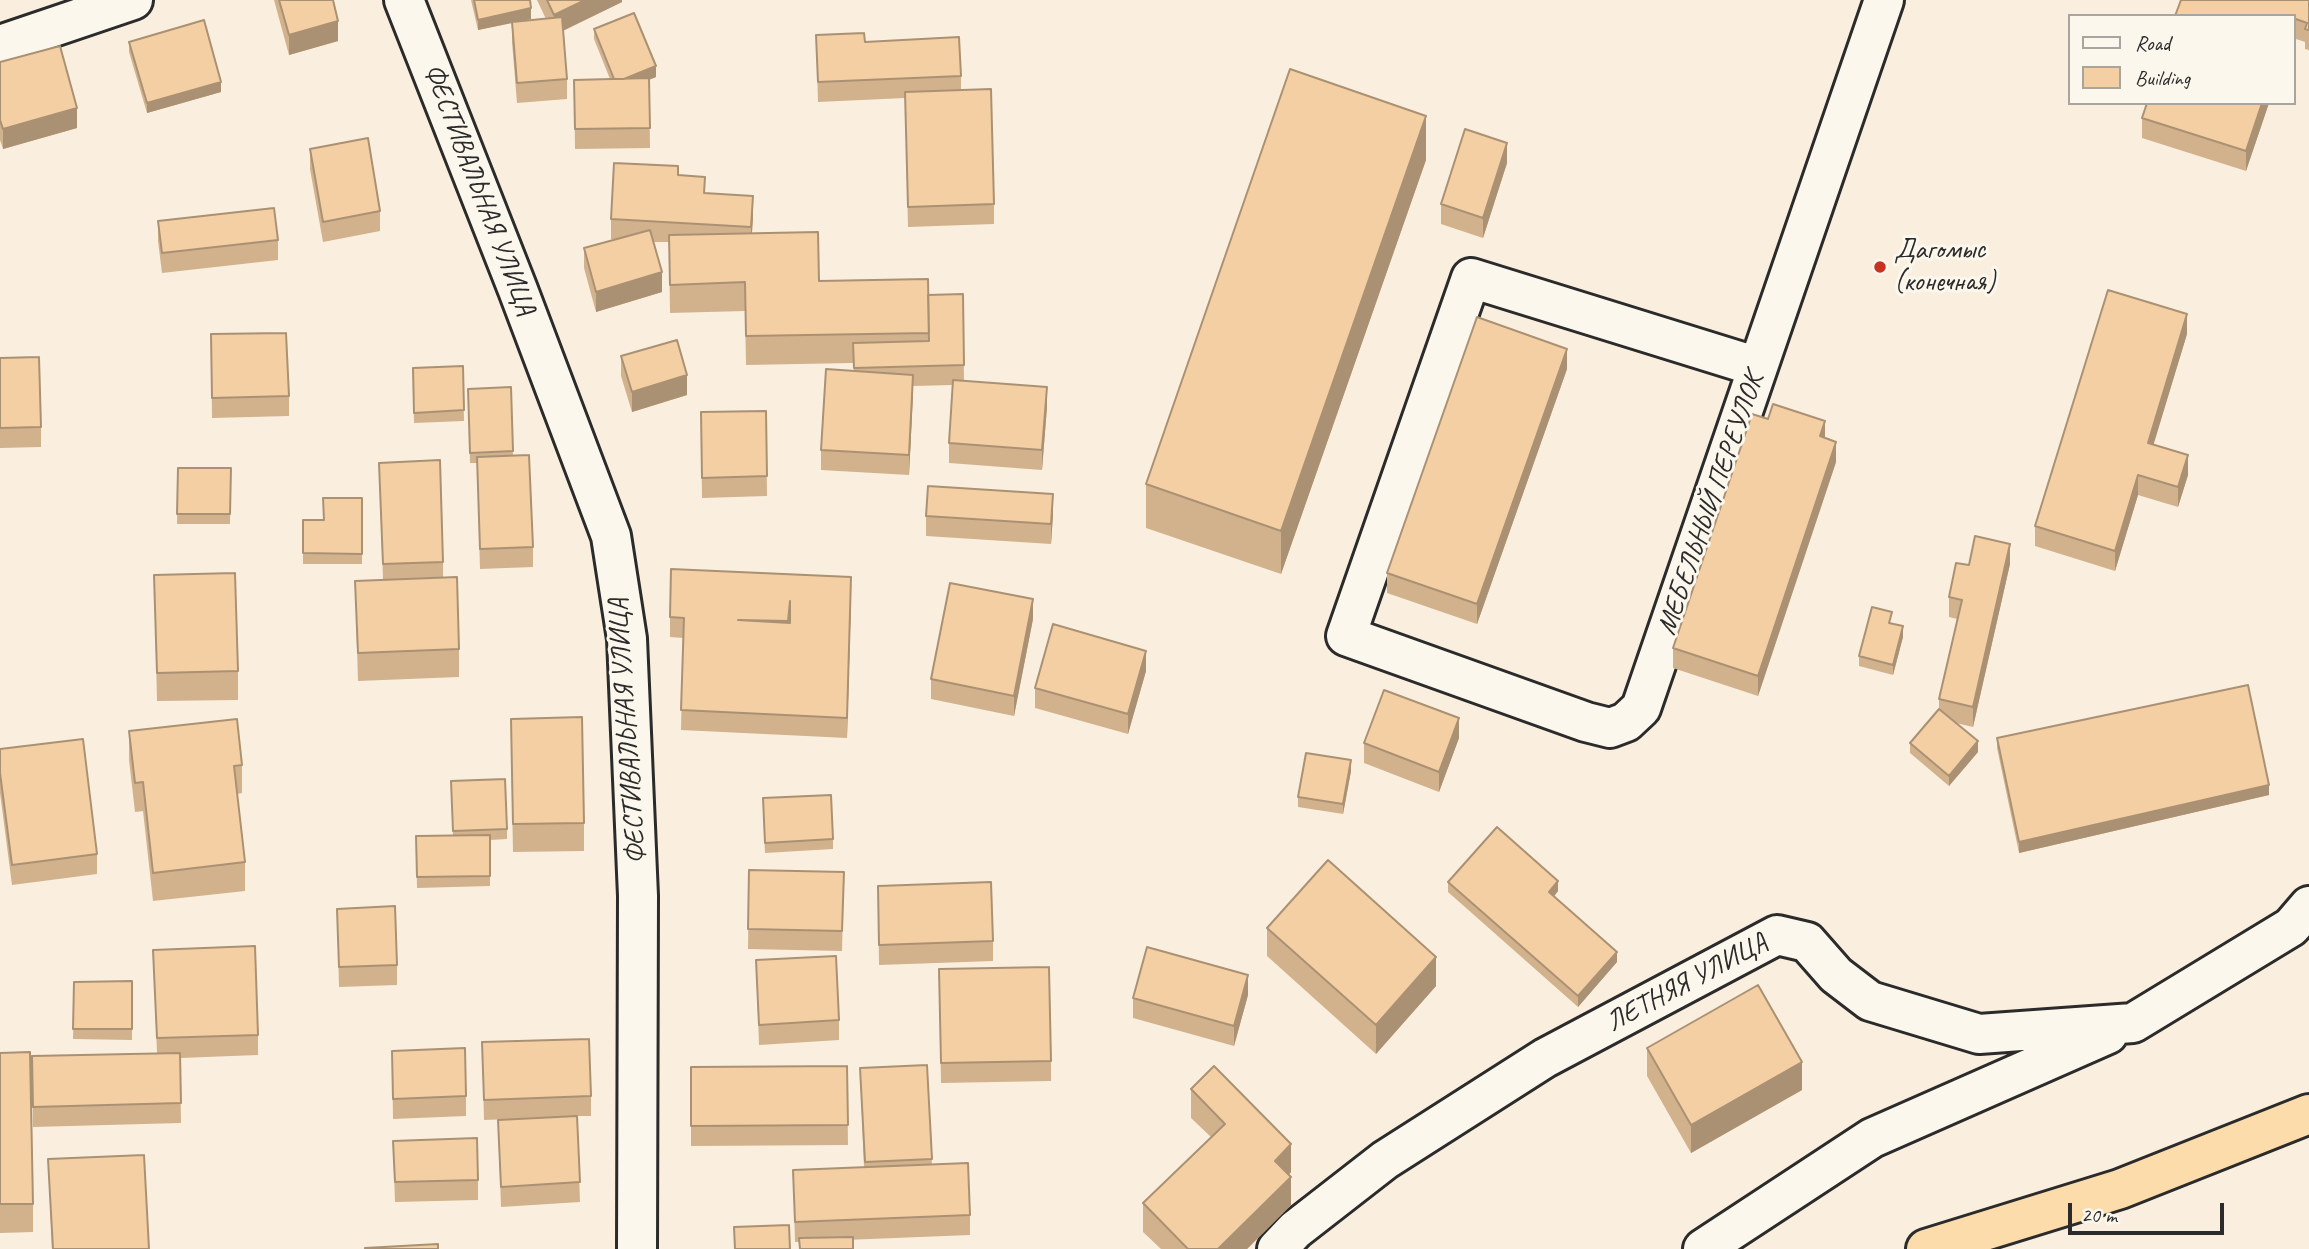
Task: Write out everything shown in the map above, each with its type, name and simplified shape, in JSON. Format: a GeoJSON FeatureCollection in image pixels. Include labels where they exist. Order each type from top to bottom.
{"type":"FeatureCollection","features":[{"type":"Feature","properties":{"kind":"highway"},"geometry":{"type":"LineString","coordinates":[[1926,1249],[2120,1189],[2309,1114]]}},
{"type":"Feature","properties":{"kind":"street"},"geometry":{"type":"LineString","coordinates":[[0,45],[133,0]]}},
{"type":"Feature","properties":{"kind":"street","name":"ФЕСТИВАЛЬНАЯ УЛИЦА"},"geometry":{"type":"LineString","coordinates":[[404,0],[611,536],[627,639],[638,896],[638,1249]]}},
{"type":"Feature","properties":{"kind":"street","name":"МЕБЕЛЬНЫЙ ПЕРЕУЛОК"},"geometry":{"type":"LineString","coordinates":[[1758,367],[1471,278],[1346,636],[1586,722],[1610,728],[1626,722],[1640,708],[1758,367],[1884,0]]}},
{"type":"Feature","properties":{"kind":"street","name":"ЛЕТНЯЯ УЛИЦА"},"geometry":{"type":"LineString","coordinates":[[1278,1249],[1296,1230],[1385,1160],[1545,1058],[1777,935],[1807,942],[1836,975],[1870,1001],[1979,1034],[2133,1023],[2291,927],[2309,906]]}},
{"type":"Feature","properties":{"kind":"street"},"geometry":{"type":"LineString","coordinates":[[1703,1249],[1872,1138],[2133,1023]]}},
{"type":"Feature","properties":{"kind":"building"},"geometry":{"type":"Polygon","coordinates":[[[279,0],[333,0],[338,21],[289,35],[279,0]]]}},
{"type":"Feature","properties":{"kind":"building"},"geometry":{"type":"Polygon","coordinates":[[[474,0],[530,0],[531,8],[478,20],[474,0]]]}},
{"type":"Feature","properties":{"kind":"building"},"geometry":{"type":"Polygon","coordinates":[[[547,0],[585,0],[554,15],[547,0]]]}},
{"type":"Feature","properties":{"kind":"building"},"geometry":{"type":"Polygon","coordinates":[[[2181,0],[2309,0],[2309,30],[2305,29],[2307,23],[2295,19],[2295,14],[2176,14],[2181,0]]]}},
{"type":"Feature","properties":{"kind":"building"},"geometry":{"type":"Polygon","coordinates":[[[634,13],[656,66],[624,79],[614,79],[594,29],[634,13]]]}},
{"type":"Feature","properties":{"kind":"building"},"geometry":{"type":"Polygon","coordinates":[[[562,17],[567,79],[517,83],[512,22],[562,17]]]}},
{"type":"Feature","properties":{"kind":"building"},"geometry":{"type":"Polygon","coordinates":[[[204,20],[221,82],[147,103],[129,42],[204,20]]]}},
{"type":"Feature","properties":{"kind":"building"},"geometry":{"type":"Polygon","coordinates":[[[864,33],[865,42],[959,37],[961,76],[818,82],[816,35],[864,33]]]}},
{"type":"Feature","properties":{"kind":"building"},"geometry":{"type":"Polygon","coordinates":[[[60,46],[77,108],[3,129],[0,120],[0,62],[60,46]]]}},
{"type":"Feature","properties":{"kind":"building"},"geometry":{"type":"Polygon","coordinates":[[[1290,69],[1426,116],[1281,531],[1146,484],[1290,69]]]}},
{"type":"Feature","properties":{"kind":"building"},"geometry":{"type":"Polygon","coordinates":[[[649,78],[650,128],[575,129],[574,80],[649,78]]]}},
{"type":"Feature","properties":{"kind":"building"},"geometry":{"type":"Polygon","coordinates":[[[991,89],[994,204],[908,207],[905,92],[991,89]]]}},
{"type":"Feature","properties":{"kind":"building"},"geometry":{"type":"Polygon","coordinates":[[[2146,105],[2261,105],[2246,151],[2142,118],[2146,105]]]}},
{"type":"Feature","properties":{"kind":"building"},"geometry":{"type":"Polygon","coordinates":[[[1465,129],[1507,143],[1483,218],[1441,204],[1465,129]]]}},
{"type":"Feature","properties":{"kind":"building"},"geometry":{"type":"Polygon","coordinates":[[[368,138],[380,211],[323,222],[310,149],[368,138]]]}},
{"type":"Feature","properties":{"kind":"building"},"geometry":{"type":"Polygon","coordinates":[[[614,163],[678,166],[678,175],[705,177],[704,193],[753,196],[751,227],[611,219],[614,163]]]}},
{"type":"Feature","properties":{"kind":"building"},"geometry":{"type":"Polygon","coordinates":[[[274,208],[278,240],[162,253],[158,221],[274,208]]]}},
{"type":"Feature","properties":{"kind":"building"},"geometry":{"type":"Polygon","coordinates":[[[650,230],[662,272],[596,292],[584,248],[650,230]]]}},
{"type":"Feature","properties":{"kind":"building"},"geometry":{"type":"Polygon","coordinates":[[[818,232],[819,281],[928,279],[929,333],[746,336],[745,282],[670,285],[669,235],[818,232]]]}},
{"type":"Feature","properties":{"kind":"building"},"geometry":{"type":"Polygon","coordinates":[[[2108,290],[2187,314],[2148,443],[2188,455],[2178,487],[2138,475],[2115,551],[2035,526],[2108,290]]]}},
{"type":"Feature","properties":{"kind":"building"},"geometry":{"type":"Polygon","coordinates":[[[963,294],[964,365],[854,368],[853,343],[929,341],[928,295],[963,294]]]}},
{"type":"Feature","properties":{"kind":"building"},"geometry":{"type":"Polygon","coordinates":[[[1477,317],[1567,349],[1477,604],[1387,573],[1477,317]]]}},
{"type":"Feature","properties":{"kind":"building"},"geometry":{"type":"Polygon","coordinates":[[[286,333],[289,396],[212,398],[211,334],[286,333]]]}},
{"type":"Feature","properties":{"kind":"building"},"geometry":{"type":"Polygon","coordinates":[[[677,340],[687,375],[632,392],[621,356],[677,340]]]}},
{"type":"Feature","properties":{"kind":"building"},"geometry":{"type":"Polygon","coordinates":[[[39,357],[41,427],[0,428],[0,358],[39,357]]]}},
{"type":"Feature","properties":{"kind":"building"},"geometry":{"type":"Polygon","coordinates":[[[463,366],[464,410],[414,413],[413,368],[463,366]]]}},
{"type":"Feature","properties":{"kind":"building"},"geometry":{"type":"Polygon","coordinates":[[[826,369],[913,375],[909,455],[821,450],[826,369]]]}},
{"type":"Feature","properties":{"kind":"building"},"geometry":{"type":"Polygon","coordinates":[[[953,380],[1047,387],[1042,450],[949,443],[953,380]]]}},
{"type":"Feature","properties":{"kind":"building"},"geometry":{"type":"Polygon","coordinates":[[[511,387],[513,451],[470,453],[468,389],[511,387]]]}},
{"type":"Feature","properties":{"kind":"building"},"geometry":{"type":"Polygon","coordinates":[[[1773,404],[1825,421],[1820,436],[1836,442],[1758,676],[1673,648],[1752,414],[1768,419],[1773,404]]]}},
{"type":"Feature","properties":{"kind":"building"},"geometry":{"type":"Polygon","coordinates":[[[766,411],[767,476],[702,478],[701,412],[766,411]]]}},
{"type":"Feature","properties":{"kind":"building"},"geometry":{"type":"Polygon","coordinates":[[[529,455],[533,547],[480,549],[477,457],[529,455]]]}},
{"type":"Feature","properties":{"kind":"building"},"geometry":{"type":"Polygon","coordinates":[[[440,460],[443,562],[383,564],[379,463],[440,460]]]}},
{"type":"Feature","properties":{"kind":"building"},"geometry":{"type":"Polygon","coordinates":[[[178,468],[231,468],[230,514],[177,514],[178,468]]]}},
{"type":"Feature","properties":{"kind":"building"},"geometry":{"type":"Polygon","coordinates":[[[928,486],[1053,494],[1051,524],[926,516],[928,486]]]}},
{"type":"Feature","properties":{"kind":"building"},"geometry":{"type":"Polygon","coordinates":[[[323,498],[362,498],[362,554],[303,553],[303,520],[324,520],[323,498]]]}},
{"type":"Feature","properties":{"kind":"building"},"geometry":{"type":"Polygon","coordinates":[[[1975,536],[2010,544],[1973,707],[1939,699],[1962,600],[1949,597],[1956,563],[1969,565],[1975,536]]]}},
{"type":"Feature","properties":{"kind":"building"},"geometry":{"type":"Polygon","coordinates":[[[671,569],[851,577],[847,718],[681,710],[684,618],[670,617],[671,569]],[[790,601],[788,621],[738,620],[790,623],[790,601]]]}},
{"type":"Feature","properties":{"kind":"building"},"geometry":{"type":"Polygon","coordinates":[[[235,573],[238,671],[157,673],[154,575],[235,573]]]}},
{"type":"Feature","properties":{"kind":"building"},"geometry":{"type":"Polygon","coordinates":[[[457,577],[459,649],[358,653],[355,581],[457,577]]]}},
{"type":"Feature","properties":{"kind":"building"},"geometry":{"type":"Polygon","coordinates":[[[950,583],[1033,599],[1014,696],[931,679],[950,583]]]}},
{"type":"Feature","properties":{"kind":"building"},"geometry":{"type":"Polygon","coordinates":[[[1872,607],[1892,612],[1889,623],[1903,626],[1893,665],[1859,656],[1872,607]]]}},
{"type":"Feature","properties":{"kind":"building"},"geometry":{"type":"Polygon","coordinates":[[[1053,624],[1146,651],[1128,714],[1035,688],[1053,624]]]}},
{"type":"Feature","properties":{"kind":"building"},"geometry":{"type":"Polygon","coordinates":[[[2248,685],[2269,785],[2019,842],[1997,738],[2248,685]]]}},
{"type":"Feature","properties":{"kind":"building"},"geometry":{"type":"Polygon","coordinates":[[[1384,690],[1459,718],[1439,772],[1364,743],[1384,690]]]}},
{"type":"Feature","properties":{"kind":"building"},"geometry":{"type":"Polygon","coordinates":[[[1939,709],[1978,741],[1949,776],[1910,743],[1939,709]]]}},
{"type":"Feature","properties":{"kind":"building"},"geometry":{"type":"Polygon","coordinates":[[[582,717],[584,823],[513,824],[511,719],[582,717]]]}},
{"type":"Feature","properties":{"kind":"building"},"geometry":{"type":"Polygon","coordinates":[[[237,719],[242,765],[234,766],[245,862],[153,873],[143,782],[135,783],[129,731],[237,719]]]}},
{"type":"Feature","properties":{"kind":"building"},"geometry":{"type":"Polygon","coordinates":[[[83,739],[97,854],[12,865],[0,773],[0,749],[83,739]]]}},
{"type":"Feature","properties":{"kind":"building"},"geometry":{"type":"Polygon","coordinates":[[[1306,753],[1351,760],[1343,804],[1298,797],[1306,753]]]}},
{"type":"Feature","properties":{"kind":"building"},"geometry":{"type":"Polygon","coordinates":[[[505,779],[507,829],[453,831],[451,781],[505,779]]]}},
{"type":"Feature","properties":{"kind":"building"},"geometry":{"type":"Polygon","coordinates":[[[831,795],[833,839],[765,843],[763,798],[831,795]]]}},
{"type":"Feature","properties":{"kind":"building"},"geometry":{"type":"Polygon","coordinates":[[[1497,827],[1558,881],[1549,892],[1617,952],[1578,996],[1448,882],[1497,827]]]}},
{"type":"Feature","properties":{"kind":"building"},"geometry":{"type":"Polygon","coordinates":[[[490,835],[490,876],[417,877],[416,836],[490,835]]]}},
{"type":"Feature","properties":{"kind":"building"},"geometry":{"type":"Polygon","coordinates":[[[1328,860],[1436,957],[1376,1025],[1267,928],[1328,860]]]}},
{"type":"Feature","properties":{"kind":"building"},"geometry":{"type":"Polygon","coordinates":[[[749,870],[844,872],[842,931],[748,929],[749,870]]]}},
{"type":"Feature","properties":{"kind":"building"},"geometry":{"type":"Polygon","coordinates":[[[991,882],[993,941],[879,945],[878,886],[991,882]]]}},
{"type":"Feature","properties":{"kind":"building"},"geometry":{"type":"Polygon","coordinates":[[[395,906],[397,965],[339,967],[337,909],[395,906]]]}},
{"type":"Feature","properties":{"kind":"building"},"geometry":{"type":"Polygon","coordinates":[[[255,946],[258,1035],[157,1038],[153,950],[255,946]]]}},
{"type":"Feature","properties":{"kind":"building"},"geometry":{"type":"Polygon","coordinates":[[[1147,947],[1248,975],[1234,1026],[1133,998],[1147,947]]]}},
{"type":"Feature","properties":{"kind":"building"},"geometry":{"type":"Polygon","coordinates":[[[836,956],[839,1020],[759,1025],[756,960],[836,956]]]}},
{"type":"Feature","properties":{"kind":"building"},"geometry":{"type":"Polygon","coordinates":[[[1049,967],[1051,1061],[941,1063],[939,969],[1049,967]]]}},
{"type":"Feature","properties":{"kind":"building"},"geometry":{"type":"Polygon","coordinates":[[[132,981],[132,1029],[73,1029],[74,982],[132,981]]]}},
{"type":"Feature","properties":{"kind":"building"},"geometry":{"type":"Polygon","coordinates":[[[1758,985],[1802,1062],[1691,1125],[1647,1048],[1758,985]]]}},
{"type":"Feature","properties":{"kind":"building"},"geometry":{"type":"Polygon","coordinates":[[[589,1039],[591,1096],[484,1100],[482,1042],[589,1039]]]}},
{"type":"Feature","properties":{"kind":"building"},"geometry":{"type":"Polygon","coordinates":[[[465,1048],[466,1096],[393,1099],[392,1051],[465,1048]]]}},
{"type":"Feature","properties":{"kind":"building"},"geometry":{"type":"Polygon","coordinates":[[[30,1052],[33,1204],[0,1204],[0,1053],[30,1052]]]}},
{"type":"Feature","properties":{"kind":"building"},"geometry":{"type":"Polygon","coordinates":[[[180,1053],[181,1103],[33,1107],[32,1056],[180,1053]]]}},
{"type":"Feature","properties":{"kind":"building"},"geometry":{"type":"Polygon","coordinates":[[[927,1065],[932,1159],[865,1162],[860,1068],[927,1065]]]}},
{"type":"Feature","properties":{"kind":"building"},"geometry":{"type":"Polygon","coordinates":[[[847,1066],[848,1125],[691,1126],[691,1067],[847,1066]]]}},
{"type":"Feature","properties":{"kind":"building"},"geometry":{"type":"Polygon","coordinates":[[[1214,1066],[1291,1144],[1275,1161],[1291,1177],[1218,1249],[1188,1249],[1143,1203],[1225,1124],[1191,1089],[1214,1066]]]}},
{"type":"Feature","properties":{"kind":"building"},"geometry":{"type":"Polygon","coordinates":[[[577,1116],[580,1182],[501,1187],[498,1120],[577,1116]]]}},
{"type":"Feature","properties":{"kind":"building"},"geometry":{"type":"Polygon","coordinates":[[[477,1138],[478,1180],[395,1182],[393,1141],[477,1138]]]}},
{"type":"Feature","properties":{"kind":"building"},"geometry":{"type":"Polygon","coordinates":[[[144,1155],[149,1249],[53,1249],[48,1159],[144,1155]]]}},
{"type":"Feature","properties":{"kind":"building"},"geometry":{"type":"Polygon","coordinates":[[[968,1163],[970,1215],[795,1222],[793,1170],[968,1163]]]}},
{"type":"Feature","properties":{"kind":"building"},"geometry":{"type":"Polygon","coordinates":[[[789,1225],[790,1249],[735,1249],[734,1227],[789,1225]]]}},
{"type":"Feature","properties":{"kind":"building"},"geometry":{"type":"Polygon","coordinates":[[[853,1237],[853,1249],[800,1249],[799,1238],[853,1237]]]}},
{"type":"Feature","properties":{"kind":"building"},"geometry":{"type":"Polygon","coordinates":[[[438,1244],[438,1249],[365,1249],[365,1248],[438,1244]]]}},
{"type":"Feature","properties":{"kind":"place","name":"Дагомыс (конечная)"},"geometry":{"type":"Point","coordinates":[1880,267]}}]}
